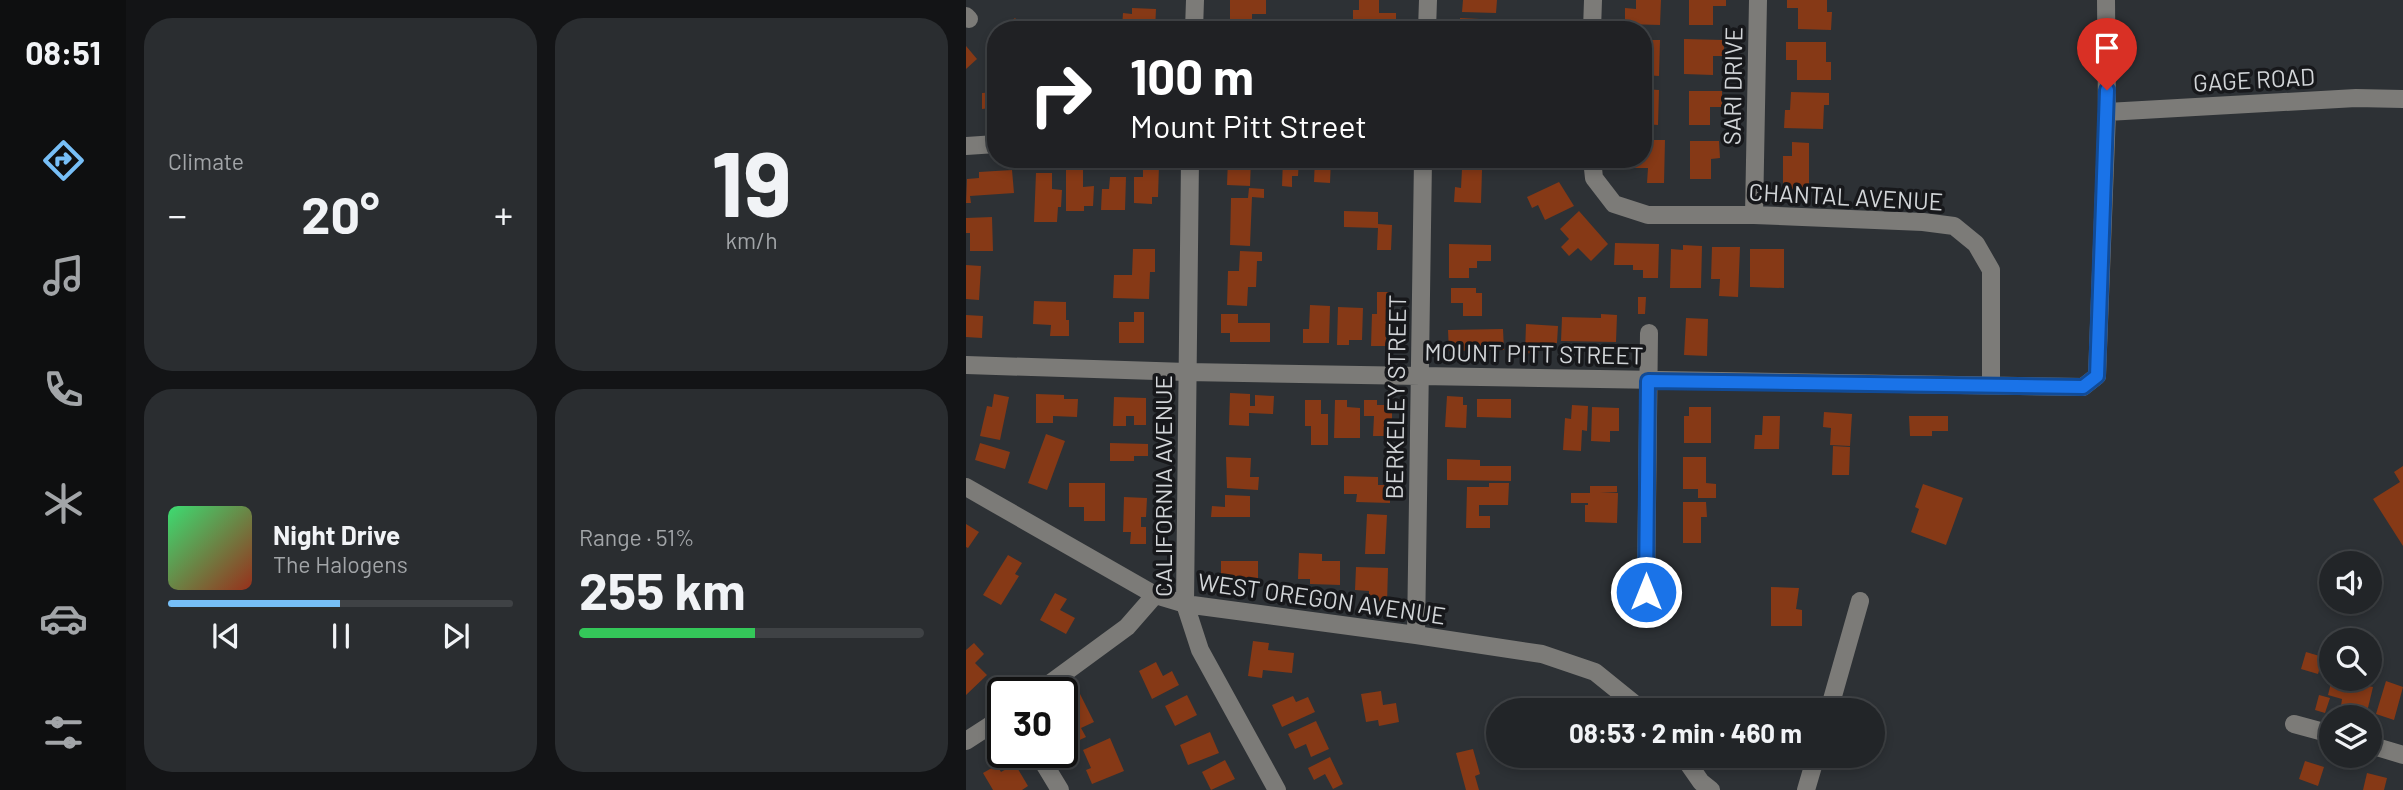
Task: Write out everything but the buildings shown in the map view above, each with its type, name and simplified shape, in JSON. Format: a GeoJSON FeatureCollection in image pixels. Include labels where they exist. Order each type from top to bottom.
{"type":"FeatureCollection","features":[{"type":"Feature","properties":{"kind":"street"},"geometry":{"type":"LineString","coordinates":[[1194,21],[1195,0]]}},
{"type":"Feature","properties":{"kind":"street"},"geometry":{"type":"LineString","coordinates":[[1427,0],[1427,21]]}},
{"type":"Feature","properties":{"kind":"street"},"geometry":{"type":"LineString","coordinates":[[1592,0],[1592,21]]}},
{"type":"Feature","properties":{"kind":"street","name":"SARI DRIVE"},"geometry":{"type":"LineString","coordinates":[[1754,215],[1758,0]]}},
{"type":"Feature","properties":{"kind":"street"},"geometry":{"type":"LineString","coordinates":[[2106,0],[2107,112]]}},
{"type":"Feature","properties":{"kind":"street","name":"GAGE ROAD"},"geometry":{"type":"LineString","coordinates":[[2107,112],[2356,98],[2403,99]]}},
{"type":"Feature","properties":{"kind":"street","name":"MOUNT PITT STREET"},"geometry":{"type":"LineString","coordinates":[[966,365],[1187,372],[2083,387],[2097,376],[2107,112]]}},
{"type":"Feature","properties":{"kind":"street"},"geometry":{"type":"LineString","coordinates":[[966,146],[987,145]]}},
{"type":"Feature","properties":{"kind":"street","name":"CALIFORNIA AVENUE"},"geometry":{"type":"LineString","coordinates":[[1191,168],[1185,604],[1200,650],[1278,790]]}},
{"type":"Feature","properties":{"kind":"street","name":"BERKELEY STREET"},"geometry":{"type":"LineString","coordinates":[[1416,635],[1423,168]]}},
{"type":"Feature","properties":{"kind":"street","name":"CHANTAL AVENUE"},"geometry":{"type":"LineString","coordinates":[[1593,168],[1594,178],[1614,204],[1648,215],[1754,215],[1923,222],[1954,226],[1976,244],[1991,270],[1991,385]]}},
{"type":"Feature","properties":{"kind":"street"},"geometry":{"type":"LineString","coordinates":[[1646,592],[1649,333]]}},
{"type":"Feature","properties":{"kind":"street","name":"WEST OREGON AVENUE"},"geometry":{"type":"LineString","coordinates":[[966,487],[1155,595],[1185,604],[1542,654],[1595,672],[1627,698]]}},
{"type":"Feature","properties":{"kind":"street"},"geometry":{"type":"LineString","coordinates":[[1058,677],[1127,626],[1155,595]]}},
{"type":"Feature","properties":{"kind":"street"},"geometry":{"type":"LineString","coordinates":[[1832,698],[1860,601]]}},
{"type":"Feature","properties":{"kind":"street"},"geometry":{"type":"LineString","coordinates":[[2294,724],[2319,731]]}},
{"type":"Feature","properties":{"kind":"street"},"geometry":{"type":"LineString","coordinates":[[966,741],[987,727]]}},
{"type":"Feature","properties":{"kind":"street"},"geometry":{"type":"LineString","coordinates":[[2382,749],[2403,755]]}},
{"type":"Feature","properties":{"kind":"street"},"geometry":{"type":"LineString","coordinates":[[1047,768],[1060,790]]}},
{"type":"Feature","properties":{"kind":"street"},"geometry":{"type":"LineString","coordinates":[[1691,768],[1701,782],[1711,790]]}},
{"type":"Feature","properties":{"kind":"street"},"geometry":{"type":"LineString","coordinates":[[1806,790],[1812,768]]}},
{"type":"Feature","properties":{"kind":"route"},"geometry":{"type":"LineString","coordinates":[[1646,592],[1648,381],[2083,387],[2097,376],[2107,90]]}}]}
